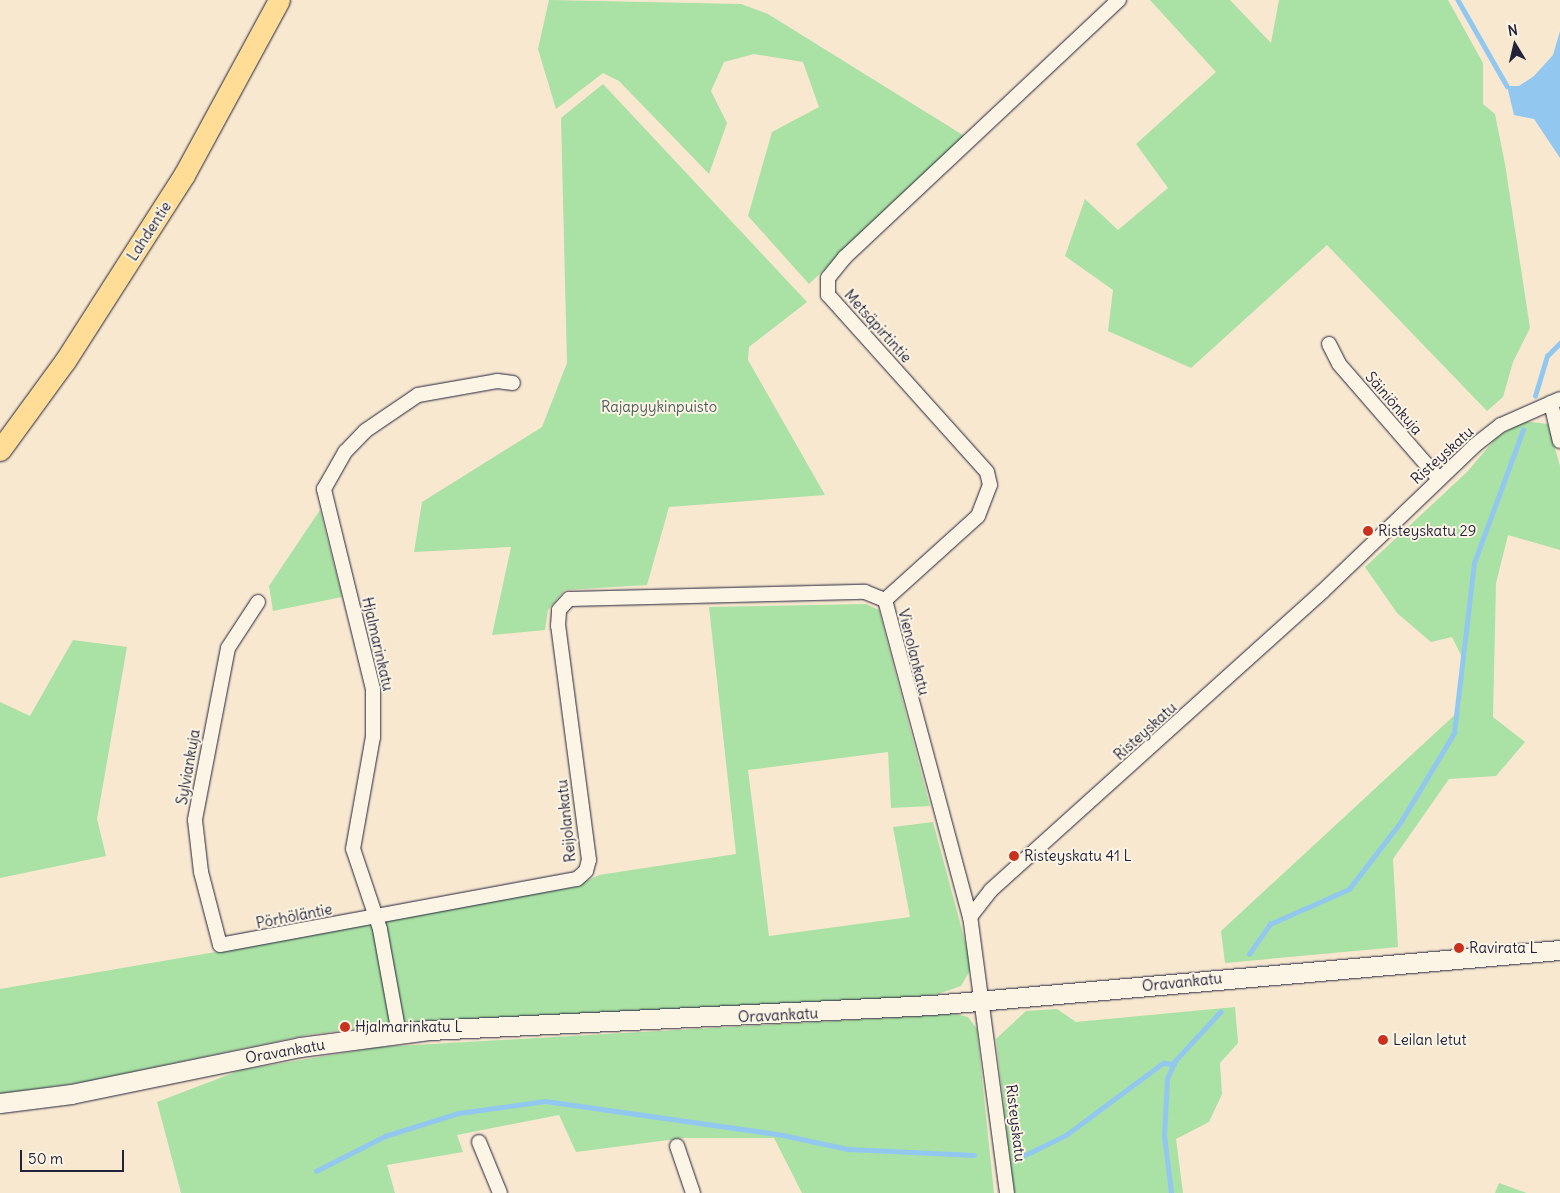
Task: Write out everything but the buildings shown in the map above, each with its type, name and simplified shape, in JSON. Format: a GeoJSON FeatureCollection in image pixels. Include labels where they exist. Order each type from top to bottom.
{"type":"FeatureCollection","features":[{"type":"Feature","properties":{"kind":"main road","name":"Lahdentie"},"geometry":{"type":"LineString","coordinates":[[0,450],[65,361],[184,175],[279,0]]}},
{"type":"Feature","properties":{"kind":"street","name":"Metsäpirtintie"},"geometry":{"type":"LineString","coordinates":[[885,600],[978,516],[990,485],[987,472],[828,295],[828,278],[845,257],[1119,0]]}},
{"type":"Feature","properties":{"kind":"street","name":"Säiniönkuja"},"geometry":{"type":"LineString","coordinates":[[1329,344],[1339,364],[1439,479]]}},
{"type":"Feature","properties":{"kind":"street","name":"Hjalmarinkatu"},"geometry":{"type":"LineString","coordinates":[[399,1034],[374,913],[353,849],[373,737],[374,696],[324,489],[345,452],[365,431],[418,395],[497,381],[513,384]]}},
{"type":"Feature","properties":{"kind":"street","name":"Risteyskatu"},"geometry":{"type":"LineString","coordinates":[[1008,1193],[984,1001],[970,917],[991,890],[1322,592],[1439,479],[1501,425],[1555,401]]}},
{"type":"Feature","properties":{"kind":"street"},"geometry":{"type":"LineString","coordinates":[[1555,401],[1560,440]]}},
{"type":"Feature","properties":{"kind":"street","name":"Vienolankatu"},"geometry":{"type":"LineString","coordinates":[[559,610],[569,599],[656,594],[865,592],[885,600],[970,917]]}},
{"type":"Feature","properties":{"kind":"street","name":"Sylviankuja"},"geometry":{"type":"LineString","coordinates":[[220,945],[201,872],[195,820],[226,657],[258,602]]}},
{"type":"Feature","properties":{"kind":"street","name":"Reijolankatu"},"geometry":{"type":"LineString","coordinates":[[374,913],[577,879],[586,871],[589,860],[559,610]]}},
{"type":"Feature","properties":{"kind":"street","name":"Pörhöläntie"},"geometry":{"type":"LineString","coordinates":[[220,945],[374,913]]}},
{"type":"Feature","properties":{"kind":"street","name":"Oravankatu"},"geometry":{"type":"LineString","coordinates":[[0,1103],[99,1089],[300,1047],[399,1034],[984,1001],[1560,950]]}},
{"type":"Feature","properties":{"kind":"street"},"geometry":{"type":"LineString","coordinates":[[478,1142],[500,1193]]}},
{"type":"Feature","properties":{"kind":"street"},"geometry":{"type":"LineString","coordinates":[[677,1146],[693,1193]]}},
{"type":"Feature","properties":{"kind":"green space"},"geometry":{"type":"Polygon","coordinates":[[[549,0],[741,4],[768,14],[966,137],[809,284],[748,216],[772,132],[819,107],[803,62],[754,54],[724,62],[711,91],[727,123],[709,174],[619,81],[603,73],[556,109],[538,49],[549,0]]]}},
{"type":"Feature","properties":{"kind":"green space"},"geometry":{"type":"Polygon","coordinates":[[[1150,0],[1230,0],[1271,43],[1279,0],[1448,0],[1483,63],[1483,104],[1495,114],[1505,164],[1530,328],[1513,362],[1503,397],[1487,411],[1327,245],[1191,368],[1108,331],[1113,290],[1065,256],[1085,199],[1118,230],[1168,188],[1136,144],[1216,72],[1150,0]]]}},
{"type":"Feature","properties":{"kind":"green space","name":"Rajapyykinpuisto"},"geometry":{"type":"Polygon","coordinates":[[[603,84],[807,302],[749,347],[748,360],[825,495],[669,507],[647,585],[565,590],[548,610],[545,630],[492,635],[511,547],[414,552],[422,502],[542,427],[567,363],[561,118],[603,84]]]}},
{"type":"Feature","properties":{"kind":"green space"},"geometry":{"type":"Polygon","coordinates":[[[1522,421],[1548,424],[1560,466],[1560,550],[1508,535],[1496,583],[1493,717],[1525,742],[1496,776],[1449,779],[1393,859],[1398,947],[1225,963],[1221,931],[1460,710],[1463,659],[1452,637],[1431,642],[1397,613],[1365,567],[1467,472],[1496,438],[1522,421]]]}},
{"type":"Feature","properties":{"kind":"green space"},"geometry":{"type":"Polygon","coordinates":[[[320,510],[342,597],[273,611],[269,586],[320,510]]]}},
{"type":"Feature","properties":{"kind":"green space"},"geometry":{"type":"Polygon","coordinates":[[[866,604],[879,610],[930,806],[891,808],[888,752],[748,770],[769,936],[910,917],[893,827],[933,822],[972,967],[961,986],[935,995],[844,1003],[378,1026],[307,1035],[84,1082],[0,1094],[0,989],[325,933],[403,915],[575,887],[599,875],[736,854],[709,607],[866,604]]]}},
{"type":"Feature","properties":{"kind":"green space"},"geometry":{"type":"Polygon","coordinates":[[[73,640],[127,647],[97,819],[106,856],[0,878],[0,702],[30,716],[73,640]]]}},
{"type":"Feature","properties":{"kind":"green space"},"geometry":{"type":"Polygon","coordinates":[[[1235,1007],[1238,1043],[1220,1063],[1222,1094],[1209,1122],[1176,1139],[1183,1193],[1014,1193],[996,1039],[1026,1011],[1057,1009],[1076,1022],[1235,1007]]]}},
{"type":"Feature","properties":{"kind":"green space"},"geometry":{"type":"Polygon","coordinates":[[[956,1014],[968,1017],[977,1029],[994,1193],[802,1193],[774,1138],[684,1138],[576,1152],[559,1115],[457,1135],[463,1152],[387,1165],[395,1193],[181,1193],[157,1102],[241,1070],[380,1047],[956,1014]]]}},
{"type":"Feature","properties":{"kind":"green space"},"geometry":{"type":"Polygon","coordinates":[[[1499,1183],[1527,1193],[1495,1193],[1499,1183]]]}},
{"type":"Feature","properties":{"kind":"water"},"geometry":{"type":"Polygon","coordinates":[[[1560,31],[1560,158],[1534,119],[1514,115],[1507,86],[1519,86],[1534,76],[1553,55],[1560,31]]]}},
{"type":"Feature","properties":{"kind":"waterway"},"geometry":{"type":"LineString","coordinates":[[1458,0],[1507,86]]}},
{"type":"Feature","properties":{"kind":"waterway"},"geometry":{"type":"LineString","coordinates":[[1535,396],[1547,356],[1560,343]]}},
{"type":"Feature","properties":{"kind":"waterway"},"geometry":{"type":"LineString","coordinates":[[1249,954],[1270,924],[1349,889],[1400,823],[1454,733],[1474,563],[1523,430]]}},
{"type":"Feature","properties":{"kind":"waterway"},"geometry":{"type":"LineString","coordinates":[[1171,1193],[1164,1135],[1167,1079],[1175,1061],[1220,1012]]}},
{"type":"Feature","properties":{"kind":"waterway"},"geometry":{"type":"LineString","coordinates":[[1019,1158],[1066,1135],[1163,1063],[1174,1064]]}},
{"type":"Feature","properties":{"kind":"waterway"},"geometry":{"type":"LineString","coordinates":[[316,1171],[385,1136],[459,1113],[545,1101],[778,1134],[848,1149],[974,1155]]}},
{"type":"Feature","properties":{"kind":"place","name":"Risteyskatu 29"},"geometry":{"type":"Point","coordinates":[1368,531]}},
{"type":"Feature","properties":{"kind":"place","name":"Risteyskatu 41 L"},"geometry":{"type":"Point","coordinates":[1014,856]}},
{"type":"Feature","properties":{"kind":"place","name":"Ravirata L"},"geometry":{"type":"Point","coordinates":[1459,948]}},
{"type":"Feature","properties":{"kind":"place","name":"Hjalmarinkatu L"},"geometry":{"type":"Point","coordinates":[345,1027]}},
{"type":"Feature","properties":{"kind":"place","name":"Leilan letut"},"geometry":{"type":"Point","coordinates":[1383,1040]}}]}
